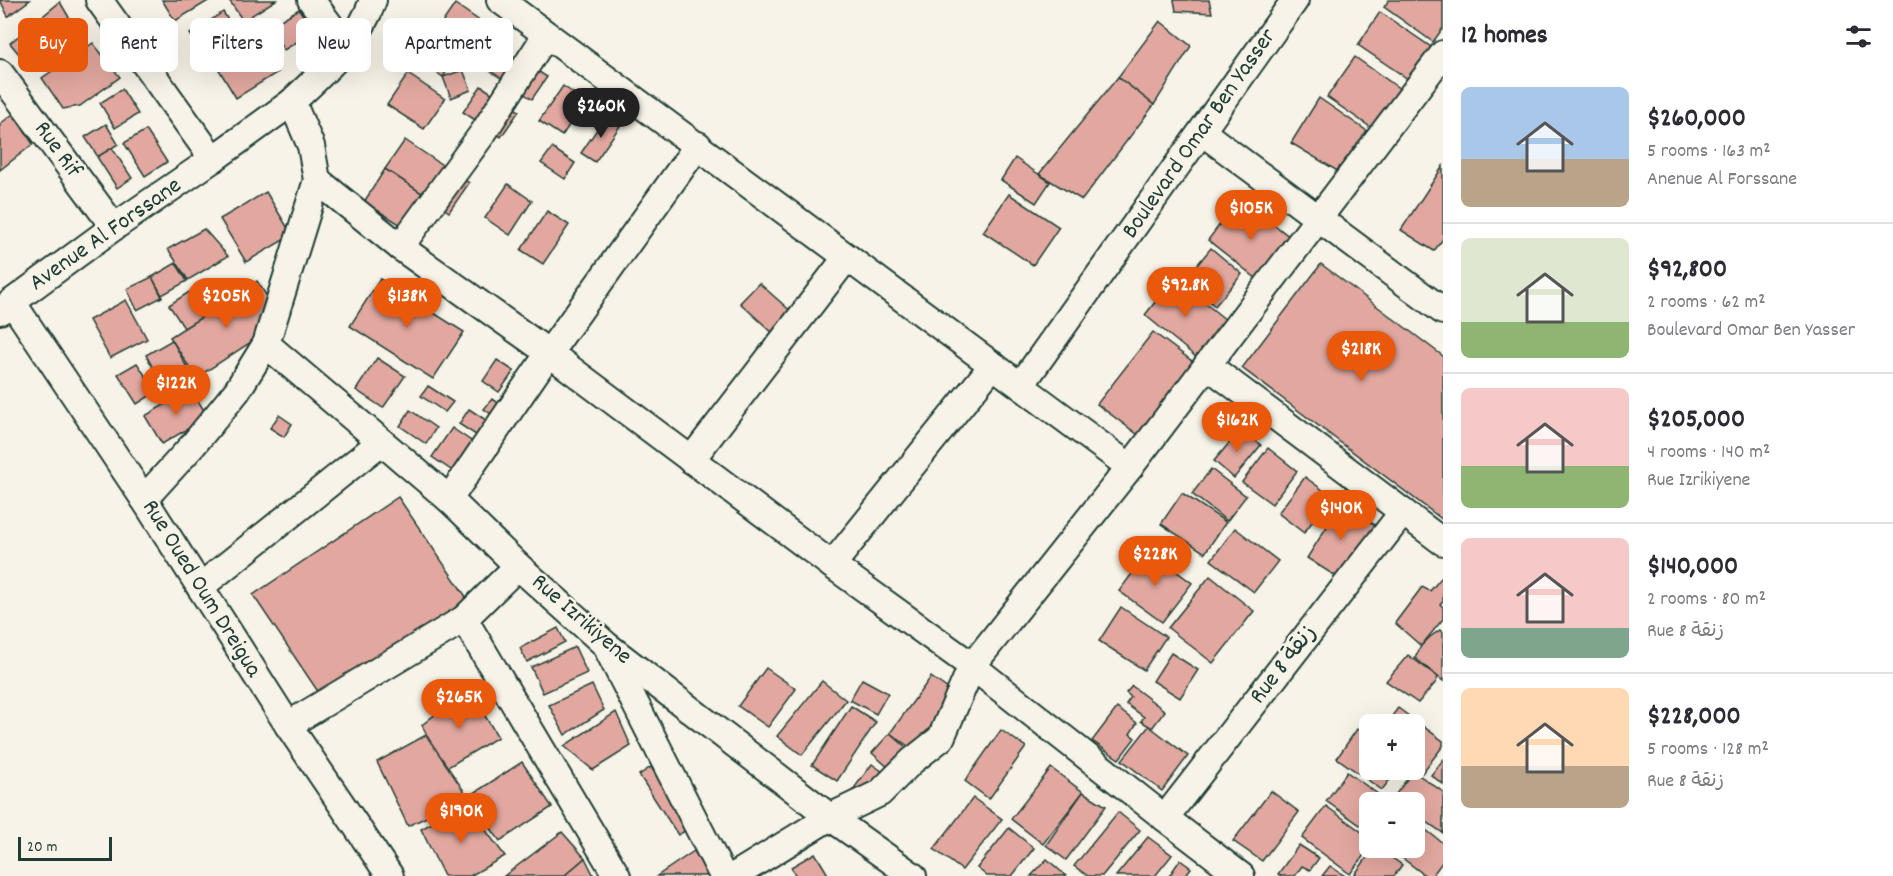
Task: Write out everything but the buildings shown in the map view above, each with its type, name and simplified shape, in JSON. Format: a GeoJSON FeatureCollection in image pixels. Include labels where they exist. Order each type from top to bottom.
{"type":"FeatureCollection","features":[{"type":"Feature","properties":{"kind":"street"},"geometry":{"type":"LineString","coordinates":[[99,0],[213,159]]}},
{"type":"Feature","properties":{"kind":"street"},"geometry":{"type":"LineString","coordinates":[[311,0],[324,18]]}},
{"type":"Feature","properties":{"kind":"street","name":"Avenue Al Forssane"},"geometry":{"type":"LineString","coordinates":[[366,18],[374,0]]}},
{"type":"Feature","properties":{"kind":"street"},"geometry":{"type":"LineString","coordinates":[[500,0],[1130,466]]}},
{"type":"Feature","properties":{"kind":"street","name":"Boulevard Omar Ben Yasser"},"geometry":{"type":"LineString","coordinates":[[1021,385],[1295,0]]}},
{"type":"Feature","properties":{"kind":"street"},"geometry":{"type":"LineString","coordinates":[[400,247],[483,133],[546,35]]}},
{"type":"Feature","properties":{"kind":"street"},"geometry":{"type":"LineString","coordinates":[[734,876],[830,817],[880,793],[912,761],[941,738],[972,666],[1130,466],[1443,54]]}},
{"type":"Feature","properties":{"kind":"street","name":"Avenue Al Forssane"},"geometry":{"type":"LineString","coordinates":[[6,306],[292,102],[323,72]]}},
{"type":"Feature","properties":{"kind":"street","name":"Rue Rif"},"geometry":{"type":"LineString","coordinates":[[0,73],[114,227]]}},
{"type":"Feature","properties":{"kind":"street"},"geometry":{"type":"LineString","coordinates":[[144,499],[193,445],[237,391],[266,344],[317,180],[311,146],[292,102]]}},
{"type":"Feature","properties":{"kind":"street"},"geometry":{"type":"LineString","coordinates":[[1202,132],[1443,311]]}},
{"type":"Feature","properties":{"kind":"street"},"geometry":{"type":"LineString","coordinates":[[449,499],[549,353],[698,145]]}},
{"type":"Feature","properties":{"kind":"street"},"geometry":{"type":"LineString","coordinates":[[317,180],[400,247],[549,353],[690,460],[972,666],[1241,876]]}},
{"type":"Feature","properties":{"kind":"street"},"geometry":{"type":"LineString","coordinates":[[690,460],[847,257]]}},
{"type":"Feature","properties":{"kind":"street","name":"Rue Oued Oum Dreigua"},"geometry":{"type":"LineString","coordinates":[[6,306],[144,499],[288,725],[390,876]]}},
{"type":"Feature","properties":{"kind":"street","name":"Rue Izrikiyene"},"geometry":{"type":"LineString","coordinates":[[266,344],[449,499],[518,566],[606,645],[830,817],[913,876]]}},
{"type":"Feature","properties":{"kind":"street"},"geometry":{"type":"LineString","coordinates":[[832,565],[993,365]]}},
{"type":"Feature","properties":{"kind":"street"},"geometry":{"type":"LineString","coordinates":[[1206,365],[1443,542]]}},
{"type":"Feature","properties":{"kind":"street"},"geometry":{"type":"LineString","coordinates":[[200,587],[381,442]]}},
{"type":"Feature","properties":{"kind":"street","name":"Rue 8 زنقة"},"geometry":{"type":"LineString","coordinates":[[1165,818],[1403,512]]}},
{"type":"Feature","properties":{"kind":"street"},"geometry":{"type":"LineString","coordinates":[[288,725],[464,619],[518,566]]}},
{"type":"Feature","properties":{"kind":"street"},"geometry":{"type":"LineString","coordinates":[[464,619],[617,876]]}},
{"type":"Feature","properties":{"kind":"street"},"geometry":{"type":"LineString","coordinates":[[606,645],[723,876]]}}]}
